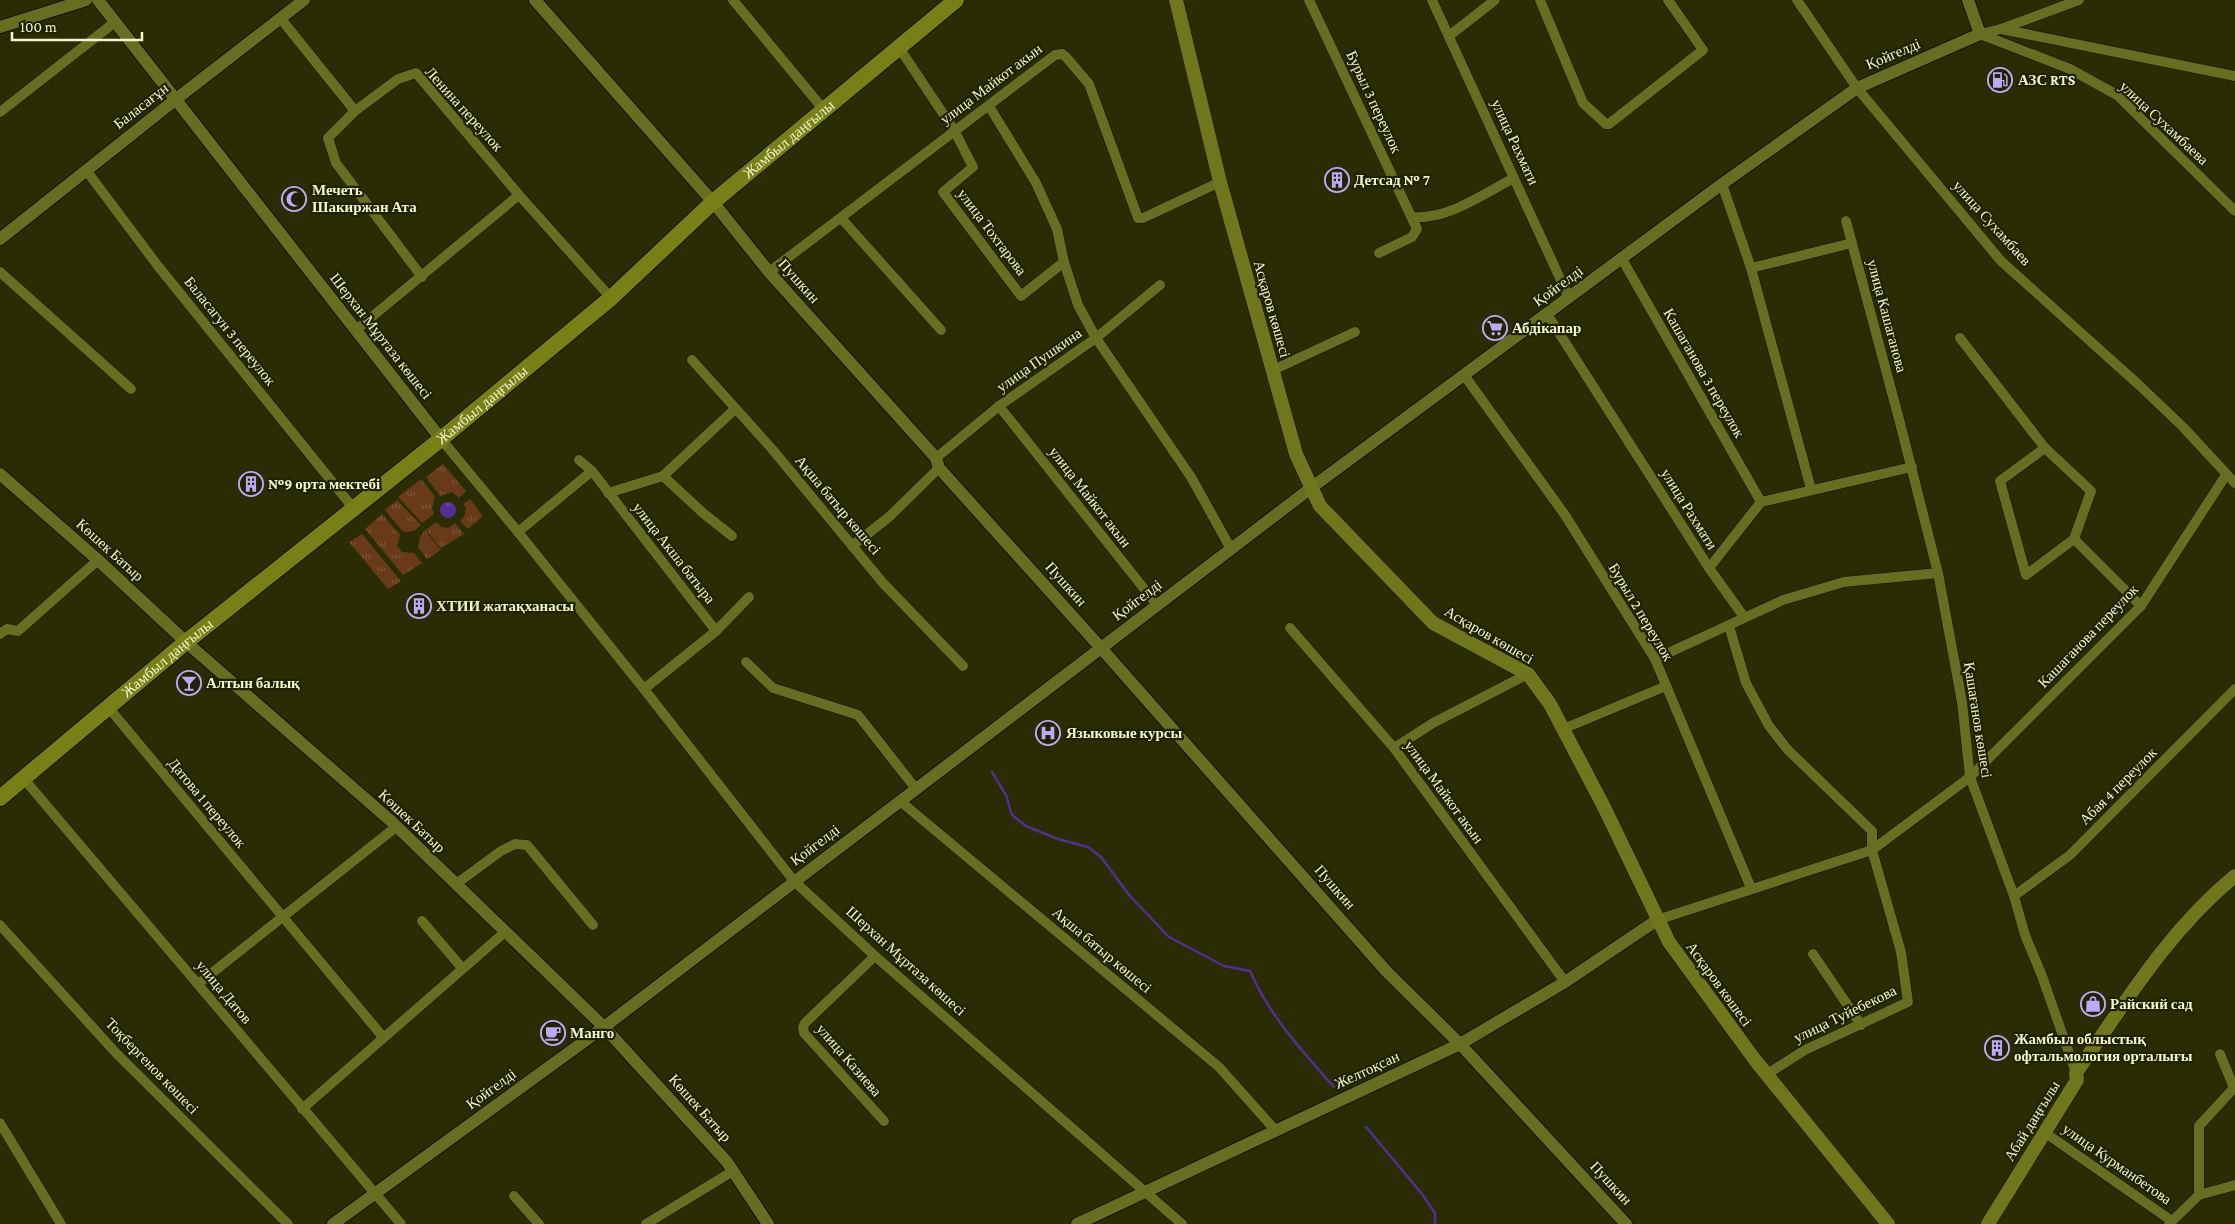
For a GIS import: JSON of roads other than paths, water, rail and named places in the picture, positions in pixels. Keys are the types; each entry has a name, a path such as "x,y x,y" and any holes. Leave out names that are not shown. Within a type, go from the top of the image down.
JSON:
{"main road":[{"name":"Жамбыл даңғылы","path":"0,798 186,642 441,439 611,298 713,202 898,46 956,0"},
{"name":"Асқаров көшесі","path":"1176,0 1220,182 1272,370 1296,454 1320,506 1433,623 1528,674 1550,704 1604,808 1669,942 1755,1060 1888,1224"},
{"name":"Абай даңғылы","path":"1988,1224 2077,1080 2076,1073 2163,947 2214,893 2235,876"}],"street":[{"path":"0,27 86,0"},
{"name":"Шерхан Мұртаза көшесі","path":"98,0 441,439 644,689 794,881 874,956 1182,1224"},
{"name":"Баласағұн","path":"0,239 304,0"},
{"name":"Пушкин","path":"535,0 713,202 769,272 1387,972 1460,1044 1626,1224"},
{"path":"733,0 824,110"},
{"name":"Бурыл 3 переулок","path":"1309,0 1412,217"},
{"name":"улица Рахмати","path":"1432,0 1569,298"},
{"path":"1450,36 1495,0"},
{"path":"1540,0 1582,103 1606,124 1609,124 1703,50 1668,0"},
{"name":"улица Сухамбаев","path":"1797,0 1857,88 2001,261 2139,385 2183,427 2226,476 2235,483"},
{"path":"1968,0 1980,34 2001,29 2078,0"},
{"path":"282,19 355,111"},
{"path":"0,112 115,22"},
{"path":"2001,29 2235,76"},
{"name":"Қойгелді","path":"333,1224 604,1027 1230,549 1722,184 1857,88 1980,34"},
{"name":"улица Сухамбаева","path":"1980,34 2070,69 2117,95 2235,211"},
{"name":"улица Тохтарова","path":"898,46 954,130 973,167 943,192 1021,296 1064,262"},
{"name":"улица Майкот акын","path":"769,272 1055,55 1062,54 1089,84 1138,218 1143,218 1220,182"},
{"name":"Ленина переулок","path":"422,277 336,163 328,138 355,111 398,79 416,73 519,195 611,298"},
{"path":"989,106 1036,183 1057,229 1064,262 1078,304 1096,338 1191,477 1230,549"},
{"name":"Баласагун 3 переулок","path":"86,170 158,266 354,509"},
{"path":"1380,253 1412,237 1416,233 1417,229 1412,217 1425,218 1453,209 1514,178"},
{"path":"1722,184 1751,268 1811,489"},
{"path":"356,330 519,195"},
{"path":"841,218 941,330"},
{"name":"улица Кашаганова","path":"1846,221 1900,419"},
{"path":"1751,268 1852,243"},
{"name":"Кашаганова 3 переулок","path":"1622,259 1761,502"},
{"path":"0,272 131,389"},
{"name":"улица Пушкина","path":"852,546 889,517 937,463 999,406 1096,338 1160,285"},
{"name":"улица Рахмати","path":"1548,314 1709,568"},
{"path":"1272,370 1355,332"},
{"path":"1960,338 2046,448 2091,491 2074,539 2026,576 2000,481 2046,448"},
{"name":"Ақша батыр көшесі","path":"692,360 772,450 883,583 964,666"},
{"name":"Бурыл 2 переулок","path":"1464,375 1565,516 1655,659 1751,888"},
{"name":"улица Майкот акын","path":"999,406 1157,606"},
{"name":"улица Акша батыра","path":"608,493 663,476 735,409"},
{"name":"Қашағанов көшесі","path":"1900,419 1938,573 1962,702 1970,777 2076,1073"},
{"name":"улица Акша батыра","path":"579,460 592,471 716,631"},
{"path":"1744,617 1709,568 1761,502 1912,467"},
{"path":"518,532 592,471"},
{"name":"Көшек Батыр","path":"0,474 98,560 186,642 396,827 604,1027 733,1171 768,1224"},
{"path":"663,476 703,513 732,536"},
{"name":"Кашаганова переулок","path":"1970,777 2141,606 2226,476"},
{"path":"2074,539 2141,606"},
{"path":"2,629 18,631 98,560"},
{"path":"1655,659 1783,600 1844,582 1938,573"},
{"path":"644,689 716,631 750,597"},
{"path":"1729,626 1746,683 1770,726 1788,750 1872,831 1872,850"},
{"name":"улица Майкот акын","path":"1290,628 1394,748 1565,982"},
{"path":"746,662 773,688 858,715 916,789"},
{"path":"1394,748 1433,723 1528,674"},
{"path":"1563,729 1666,686"},
{"name":"Абая 4 переулок","path":"2014,896 2070,855 2235,689"},
{"name":"Датова 1 переулок","path":"108,707 383,1037"},
{"path":"1657,920 1872,850 1970,777"},
{"name":"улица Датов","path":"24,779 401,1224"},
{"name":"Ақша батыр көшесі","path":"900,801 1219,1067 1276,1131"},
{"path":"198,984 396,827"},
{"path":"456,884 501,851 515,844 527,845 593,925"},
{"name":"улица Туйебекова","path":"1767,1074 1805,1050 1908,1002 1901,952 1872,850"},
{"name":"Желтоқсан","path":"1077,1224 1460,1044 1565,982 1657,920"},
{"path":"422,921 462,968"},
{"name":"Тоқбергенов көшесі","path":"0,925 115,1052 288,1224"},
{"path":"302,1109 505,932"},
{"path":"1813,954 1861,1024"},
{"name":"улица Казиева","path":"874,956 802,1028 804,1033 884,1122"},
{"path":"2199,1195 2199,1126 2234,1088 2220,1054"},
{"path":"0,1123 62,1224"},
{"name":"улица Курманбетова","path":"2044,1132 2171,1222 2199,1195 2235,1185"},
{"path":"646,1224 733,1171"},
{"path":"514,1196 539,1224"}],"water":[{"path":"445,502 451,502 456,507 454,516 445,518 440,513 440,507"}],"waterway":[{"path":"992,772 1006,795 1012,815 1026,826 1058,839 1088,847 1101,857 1129,895 1169,937 1224,966 1250,971 1276,1018 1334,1087"},
{"path":"1366,1127 1422,1194 1435,1213 1435,1224"}],"place":[{"name":"АЗС RTS","path":"2000,80"},
{"name":"Детсад № 7","path":"1337,180"},
{"name":"Мечеть Шакиржан Ата","path":"294,199"},
{"name":"Абдiкапар","path":"1495,328"},
{"name":"№9 орта мектебі","path":"251,484"},
{"name":"ХТИИ жатақханасы","path":"419,606"},
{"name":"Алтын балық","path":"189,683"},
{"name":"Языковые курсы","path":"1048,733"},
{"name":"Райский сад","path":"2093,1004"},
{"name":"Манго","path":"553,1033"},
{"name":"Жамбыл облыстық офтальмология орталығы","path":"1997,1048"}]}
